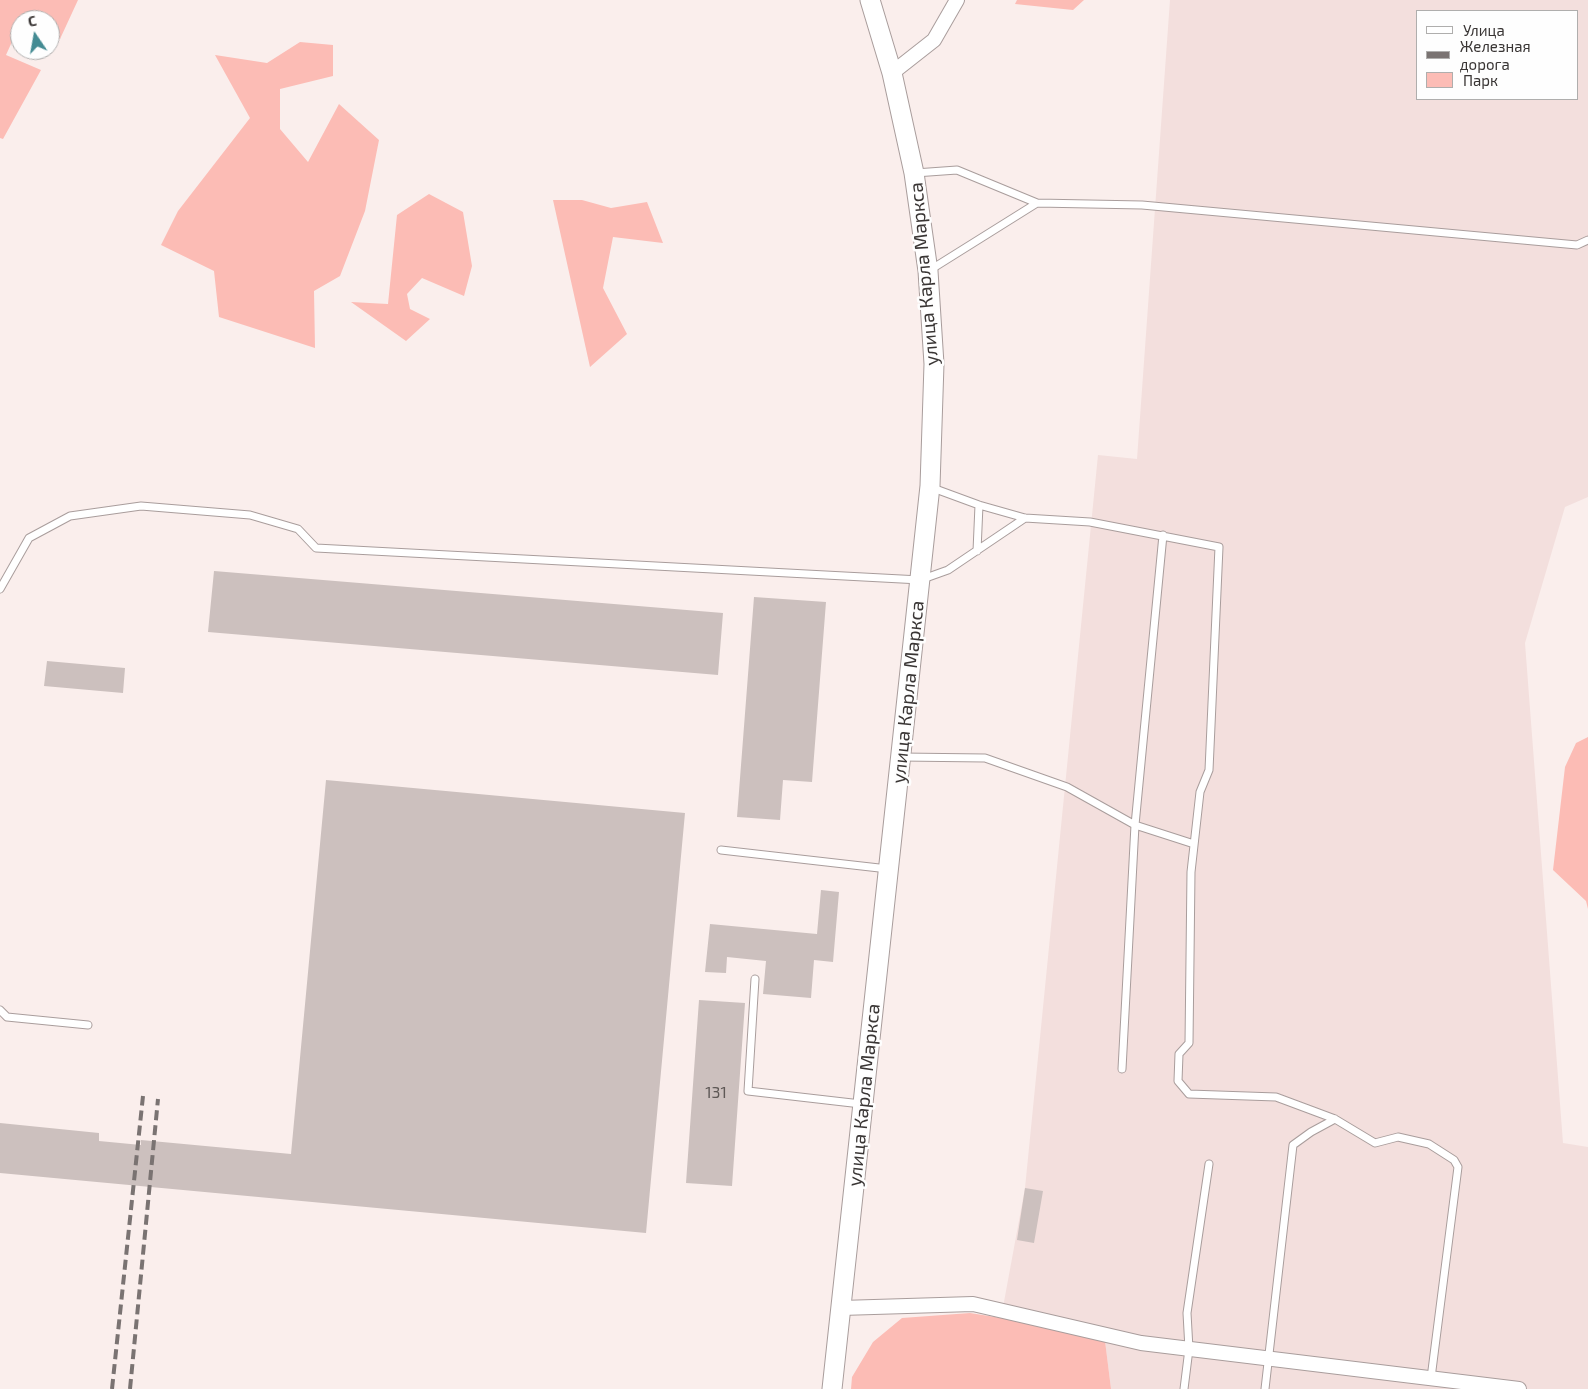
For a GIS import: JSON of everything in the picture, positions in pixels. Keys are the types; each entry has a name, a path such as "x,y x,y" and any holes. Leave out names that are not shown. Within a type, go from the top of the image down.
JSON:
{"main road":[{"name":"улица Карла Маркса","path":"832,1389 930,486 934,364 928,271 914,173 892,73 870,0"}],"street":[{"path":"892,73 934,40 957,0"},
{"path":"841,1308 973,1304 1141,1343 1520,1389"}],"lane":[{"path":"914,173 958,170 1037,202 1142,205 1577,246 1588,240"},
{"path":"928,271 1037,202"},
{"path":"930,486 1025,518 1090,522 1219,547 1209,770 1200,792 1192,872 1189,1043 1179,1054 1178,1081 1189,1094 1276,1097 1334,1119 1375,1143 1398,1138 1429,1144 1454,1160 1458,1167 1431,1378"},
{"path":"977,551 979,504"},
{"path":"0,589 29,538 70,516 141,506 250,515 298,529 316,548 920,580 948,570 1025,518"},
{"path":"1122,1069 1135,826 1163,535"},
{"path":"901,757 985,758 1067,787 1135,826 1194,844"},
{"path":"721,850 888,868"},
{"path":"755,978 748,1092 863,1104"},
{"path":"0,1010 7,1017 88,1025"},
{"path":"1265,1389 1293,1145 1310,1132 1334,1119"},
{"path":"1184,1389 1189,1349 1187,1313 1210,1164"}],"shaded area":[{"path":"1170,0 1588,0 1588,497 1565,507 1525,643 1563,1143 1588,1147 1588,1389 1111,1389 1105,1341 1001,1318 1025,1188 1098,455 1137,459"}],"green space":[{"path":"0,0 78,0 60,39 60,10 10,10 10,46 6,55 10,57 10,60 18,60 41,70 3,139 0,138"},
{"path":"1017,0 1084,0 1073,10 1015,4"},
{"path":"300,42 333,45 333,76 280,89 280,129 308,162 339,104 379,140 365,211 340,276 314,291 315,348 219,317 214,271 161,245 178,211 250,118 215,55 267,63"},
{"path":"429,194 463,212 472,266 464,296 422,278 407,294 410,309 430,319 406,341 351,302 388,304 397,215"},
{"path":"553,200 582,200 611,208 647,202 663,243 613,237 603,288 627,334 590,367"},
{"path":"1588,737 1588,909 1586,901 1553,870 1565,767 1576,743"},
{"path":"970,1313 1020,1321 1105,1341 1111,1389 851,1389 852,1377 873,1342 902,1318"}],"building":[{"path":"214,571 723,613 718,675 208,632"},
{"path":"754,597 826,602 812,782 783,780 780,820 737,817"},
{"path":"47,661 125,668 123,693 44,686"},
{"path":"326,780 685,813 646,1233 0,1173 0,1123 99,1133 99,1141 141,1145 141,1140 291,1154"},
{"path":"821,890 839,892 833,962 814,960 811,998 763,994 766,961 727,957 726,973 705,972 710,924 817,934"},
{"path":"699,1000 745,1003 732,1186 686,1183"},
{"path":"1025,1188 1043,1191 1034,1243 1017,1240"}],"railway":[{"path":"112,1389 143,1096"},
{"path":"130,1389 158,1099"}]}
